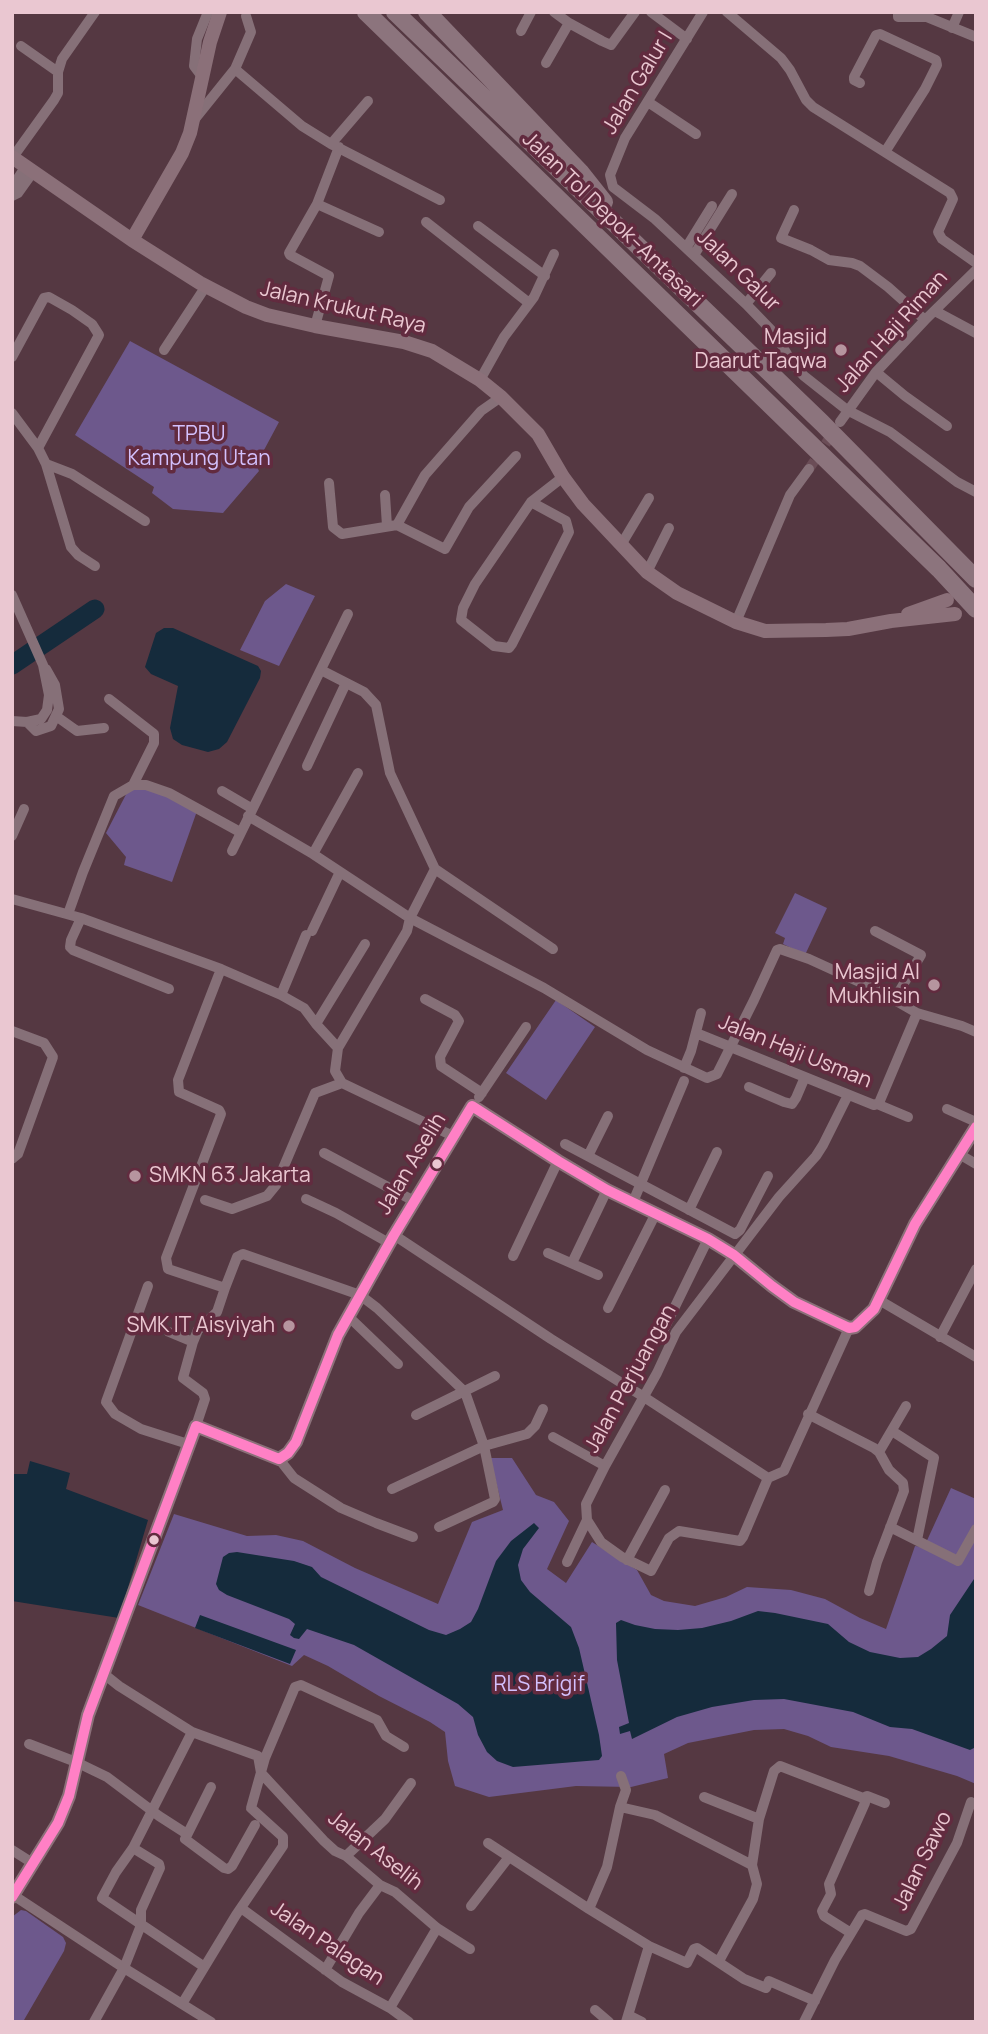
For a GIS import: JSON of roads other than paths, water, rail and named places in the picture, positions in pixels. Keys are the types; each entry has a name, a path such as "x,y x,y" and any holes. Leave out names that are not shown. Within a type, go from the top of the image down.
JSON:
{"highway":[{"name":"Jalan Tol Depok–Antasari","path":"366,12 911,541 976,609"},
{"name":"Jalan Tol Depok–Antasari","path":"395,12 822,423 976,579"},
{"path":"427,12 581,173 644,253"}],"street":[{"path":"12,157 58,93 58,72 62,59 94,12"},
{"path":"203,79 194,66 197,39 208,12"},
{"path":"132,240 182,153 194,121 210,43 220,12"},
{"path":"521,31 531,12"},
{"path":"554,12 569,23 611,44 635,12"},
{"path":"651,12 687,39"},
{"name":"Jalan Galur I","path":"610,175 625,138 703,12"},
{"path":"727,12 781,58 813,107 950,193 953,199 938,232 942,239 976,264"},
{"path":"898,12 898,17 926,17 976,37"},
{"path":"953,28 959,12"},
{"path":"194,121 235,69 251,32 246,16"},
{"path":"546,63 569,23"},
{"path":"860,83 854,80 854,77 876,35 880,34 936,60 937,65 925,89 886,152"},
{"path":"21,46 58,72"},
{"path":"235,69 302,126 440,200"},
{"path":"315,326 329,275 290,256 289,253 317,204 335,145 368,101"},
{"path":"648,102 696,134"},
{"name":"Jalan Krukut Raya","path":"12,157 132,240 206,286 257,311 315,326 414,345 432,351 480,380 538,434 583,504 647,572 677,593 736,622 765,631 826,630 955,614"},
{"path":"12,187 29,169"},
{"path":"12,196 18,193 29,169"},
{"name":"Jalan Galur","path":"610,175 613,187 655,219 746,303 775,334 793,364 804,376 847,410 890,432 957,482 976,492"},
{"path":"690,251 732,194"},
{"path":"317,204 379,232"},
{"path":"690,251 712,206"},
{"path":"794,211 781,238 829,260 860,266 925,320"},
{"path":"426,222 529,303"},
{"path":"478,226 545,276"},
{"path":"480,380 504,337 545,276 554,254"},
{"name":"Jalan Haji Riman","path":"840,422 876,372 976,270"},
{"path":"746,303 771,273"},
{"path":"164,350 206,286"},
{"path":"12,357 44,298 49,297 72,310 92,324 99,335 38,448"},
{"path":"935,311 976,333"},
{"path":"876,372 947,426"},
{"path":"392,526 425,475 481,411 501,397"},
{"path":"12,413 38,448 46,464 71,547 95,566"},
{"path":"329,483 333,527 342,534 392,526 445,549 469,507 516,456"},
{"path":"46,464 72,474 145,522"},
{"path":"736,622 790,495 809,469"},
{"path":"531,502 566,521 569,532 512,644 509,648 494,646 461,620 463,608 475,584 531,502 564,477"},
{"path":"385,495 392,526"},
{"path":"621,545 649,498"},
{"path":"647,572 669,528"},
{"path":"12,594 43,665 55,685 58,709 51,726 36,731 27,722"},
{"name":"Jalan Krukut Raya","path":"891,621 947,600"},
{"path":"232,851 348,614"},
{"path":"12,722 41,719 47,709 48,695 43,665"},
{"path":"321,670 364,692 376,705 390,773 435,869 553,949"},
{"path":"307,766 346,683"},
{"path":"109,699 154,734 154,743 133,785"},
{"path":"56,716 77,731 104,728"},
{"path":"313,854 358,773"},
{"path":"68,914 114,796 133,785 146,785 169,793 240,832"},
{"path":"222,791 249,812 410,918 544,988 647,1050 707,1078 717,1074 779,949 783,948 877,990 916,1013 976,1032"},
{"path":"12,836 24,809"},
{"path":"435,869 410,918 407,931 338,1048 335,1071 342,1083 453,1136"},
{"path":"281,995 340,872"},
{"path":"12,899 81,918 221,969 281,995 304,1008 338,1048"},
{"path":"81,918 70,947 169,989"},
{"path":"875,931 921,955 894,1000"},
{"path":"316,1024 365,944"},
{"path":"221,969 178,1080 179,1092 219,1110 221,1114 166,1258 167,1269 225,1288"},
{"path":"425,999 456,1015 458,1021 440,1057 441,1066 482,1093"},
{"path":"686,1069 701,1013"},
{"path":"878,1103 916,1013"},
{"path":"472,1106 526,1027"},
{"path":"12,1031 44,1043 53,1057 18,1154 12,1159"},
{"name":"Jalan Haji Usman","path":"696,1032 908,1117"},
{"path":"749,1087 792,1104 805,1077"},
{"path":"633,1202 684,1081"},
{"path":"205,1200 232,1209 267,1196 276,1185 315,1093 342,1083"},
{"name":"Jalan Perjuangan","path":"567,1562 587,1521 586,1504 682,1322 823,1145 848,1095"},
{"name":"Jalan Aselih","path":"279,1458 288,1453 296,1442 348,1316 391,1239 472,1106 607,1190 708,1239 734,1255 794,1301 849,1328"},
{"path":"587,1521 601,1542 627,1560 651,1571 668,1538 679,1531 740,1541 768,1478 784,1471 849,1328 855,1327 868,1316 879,1300 915,1224 976,1124 947,1109"},
{"path":"588,1156 608,1116"},
{"path":"565,1144 735,1234 740,1230 768,1177"},
{"path":"689,1210 717,1152"},
{"path":"324,1153 414,1201"},
{"path":"960,1154 976,1164"},
{"path":"513,1256 558,1161"},
{"path":"572,1263 607,1190"},
{"path":"306,1199 391,1239 768,1478"},
{"path":"608,1308 656,1213"},
{"path":"664,1329 708,1239"},
{"path":"548,1252 598,1275"},
{"path":"211,2022 13,1896 34,1864 69,1796 88,1715 205,1399 203,1393 183,1378 194,1342 198,1330 217,1312 237,1257 243,1254 360,1295 465,1392 484,1446 494,1501 439,1527"},
{"path":"940,1337 976,1269"},
{"path":"148,1286 106,1402 115,1414 141,1429 188,1444"},
{"path":"879,1300 976,1357"},
{"path":"348,1316 398,1364"},
{"path":"169,1332 194,1342"},
{"path":"415,1416 495,1376"},
{"path":"879,1452 906,1406"},
{"path":"392,1489 484,1446 527,1434 536,1426 543,1409"},
{"path":"808,1414 879,1452 889,1470 905,1488 869,1591"},
{"path":"196,1426 279,1458 294,1478 341,1507 376,1524 413,1537"},
{"path":"892,1431 934,1458 916,1540"},
{"path":"553,1437 605,1466"},
{"path":"627,1560 666,1490"},
{"path":"890,1527 957,1561 976,1529"},
{"name":"Jalan Aselih","path":"104,1674 192,1732 258,1756 261,1773 335,1852 346,1856 380,1885 395,1892 437,1928 470,1949"},
{"path":"241,1909 283,1846 283,1837 251,1808 261,1773 295,1687 301,1685 377,1720 386,1735 404,1747"},
{"path":"192,1732 133,1848 102,1897 200,1964"},
{"path":"29,1744 107,1777 224,1868 232,1866 255,1825"},
{"path":"719,1961 753,1899 757,1884 752,1865 759,1819 774,1771 780,1766 863,1798 867,1796 885,1803"},
{"path":"589,1909 607,1867 626,1790 621,1776"},
{"path":"346,1856 385,1819 411,1783"},
{"path":"186,1836 211,1787"},
{"path":"704,1797 759,1819"},
{"path":"804,2022 851,1933 824,1916 822,1911 831,1894 829,1884 865,1803 863,1798"},
{"name":"Jalan Sawo","path":"851,1933 865,1914 906,1931 911,1929 957,1843 971,1802"},
{"path":"620,1807 655,1815 752,1865"},
{"path":"488,1843 649,1946 685,1963 696,1948 744,1979 766,1988 769,1981 815,2001"},
{"path":"94,2022 124,1968 141,1926 141,1910 160,1868 159,1864 133,1848"},
{"path":"12,1850 34,1864"},
{"path":"471,1906 509,1857"},
{"path":"325,1970 359,1913 380,1885"},
{"name":"Jalan Palagan","path":"182,2004 241,1909 342,1982 390,2008 409,2022"},
{"path":"390,2008 437,1928"},
{"path":"642,2022 627,2018 649,1946"},
{"path":"595,2010 609,2022"}],"water":[{"path":"164,628 173,628 258,666 261,671 260,678 227,742 219,749 208,752 182,745 173,739 170,728 178,686 151,674 145,667 156,633"},
{"path":"30,1461 70,1473 66,1489 148,1520 119,1618 12,1601 12,1474 27,1474"},
{"path":"534,1523 539,1528 523,1549 518,1565 521,1580 530,1592 571,1627 579,1648 599,1735 602,1756 599,1760 513,1767 497,1761 487,1752 473,1717 458,1704 354,1645 307,1629 299,1639 294,1638 290,1635 295,1624 289,1619 227,1595 219,1590 216,1584 223,1557 229,1553 294,1561 312,1567 321,1577 429,1630 446,1635 471,1622 496,1561 511,1541"},
{"path":"976,1576 976,1747 970,1750 912,1729 890,1727 853,1712 784,1699 754,1700 712,1707 677,1717 632,1739 630,1731 620,1734 619,1727 629,1723 617,1660 616,1623 621,1620 655,1629 678,1630 702,1628 758,1611 775,1613 828,1624 849,1642 870,1652 900,1658 918,1657 947,1636 950,1615"},
{"path":"200,1615 296,1650 290,1664 195,1628"}],"waterway":[{"path":"12,665 95,609"}],"tunnel":[{"path":"809,469 834,431"}],"place":[{"name":"Masjid Daarut Taqwa","path":"841,350"},
{"name":"Masjid Al Mukhlisin","path":"934,985"},
{"name":"SMKN 63 Jakarta","path":"135,1176"},
{"name":"SMK IT Aisyiyah","path":"289,1326"}],"park label":[{"name":"TPBU Kampung Utan","path":"199,447"},
{"name":"RLS Brigif","path":"539,1685"}]}
